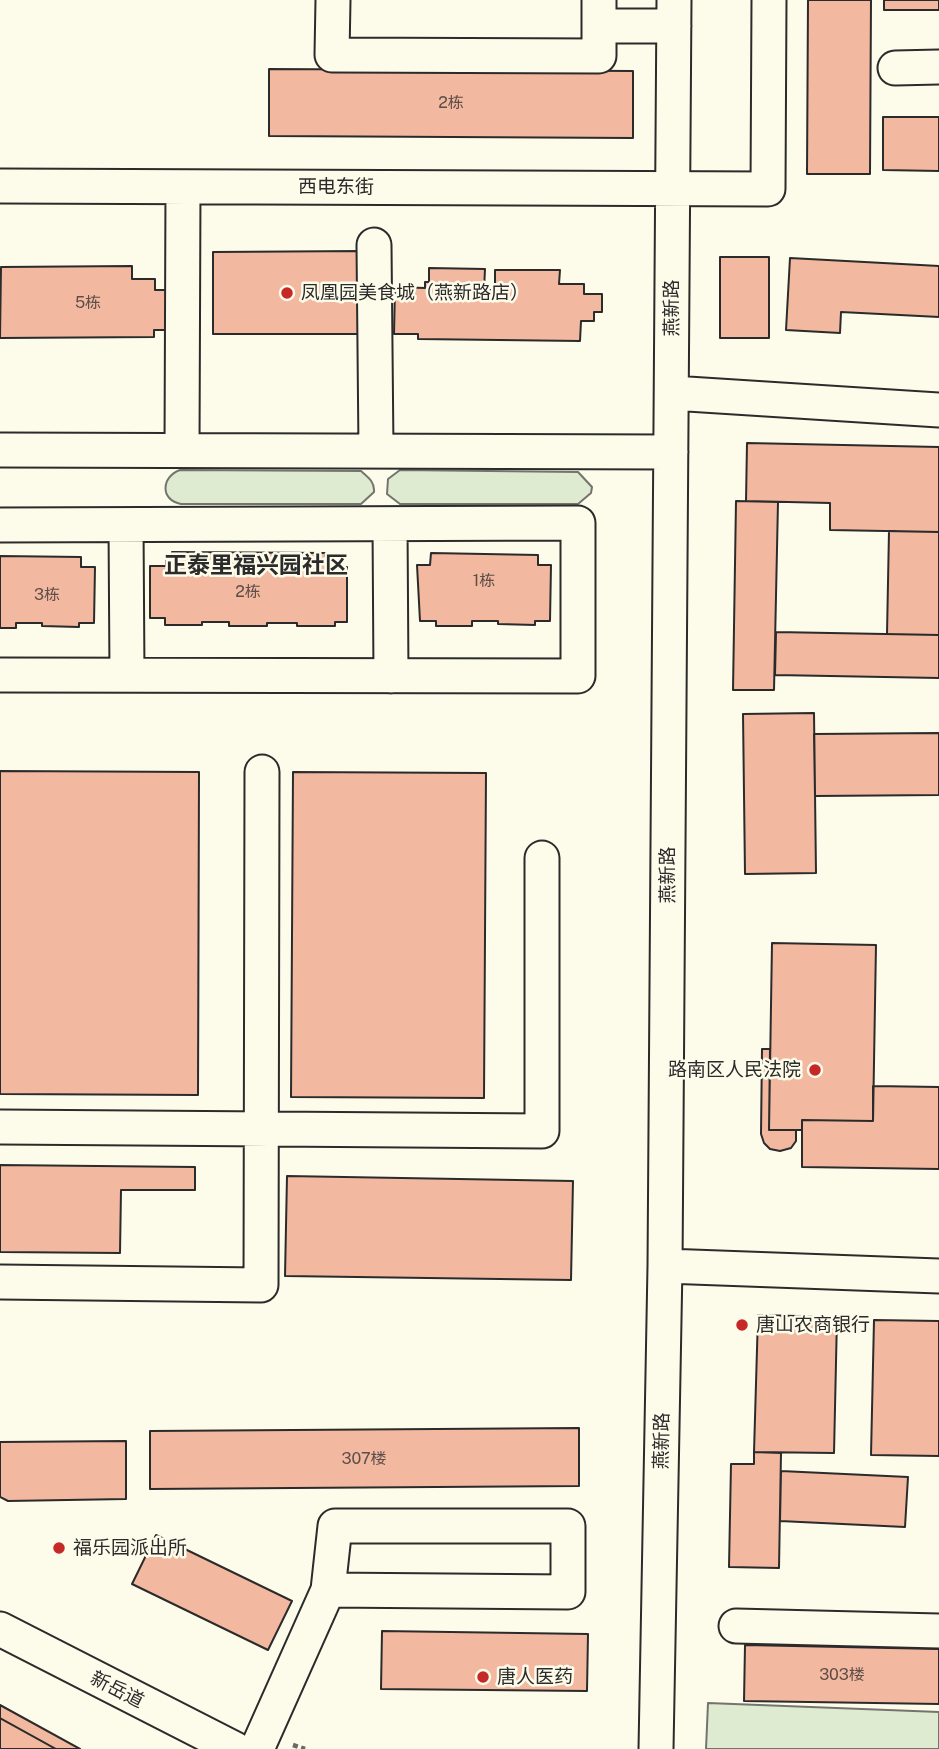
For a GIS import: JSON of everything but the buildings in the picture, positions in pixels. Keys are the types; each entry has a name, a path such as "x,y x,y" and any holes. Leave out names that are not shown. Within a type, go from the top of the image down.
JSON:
{"street":[{"path":"333,0 332,55 599,57 599,13 674,13"},
{"name":"西电东街","path":"0,186 768,189 769,0"},
{"name":"燕新路","path":"656,1749 665,1266 674,13"},
{"path":"895,68 939,68"},
{"path":"182,450 183,187"},
{"path":"374,245 376,450"},
{"path":"672,393 939,410"},
{"path":"0,450 671,452"},
{"path":"0,525 578,523 578,676 0,675"},
{"path":"390,524 391,676"},
{"path":"126,525 127,675"},
{"path":"0,1282 261,1285 262,772"},
{"path":"0,1126 542,1131 542,858"},
{"path":"665,1266 939,1276"},
{"path":"236,1748 328,1590 335,1526 568,1526 568,1592 328,1590"},
{"path":"736,1626 939,1631"},
{"name":"新岳道","path":"0,1629 236,1748"}],"green space":[{"path":"180,470 361,471 372,483 374,492 361,504 181,504 174,502 166,493 169,478"},
{"path":"400,470 578,472 592,487 591,493 578,504 400,504 387,494 388,479"},
{"path":"708,1703 939,1712 939,1749 706,1749"}],"place":[{"name":"凤凰园美食城（燕新路店）","path":"287,293"},
{"name":"路南区人民法院","path":"815,1070"},
{"name":"唐山农商银行","path":"742,1325"},
{"name":"福乐园派出所","path":"59,1548"},
{"name":"唐人医药","path":"483,1677"}],"district":[{"name":"正泰里福兴园社区","path":"256,566"}]}
